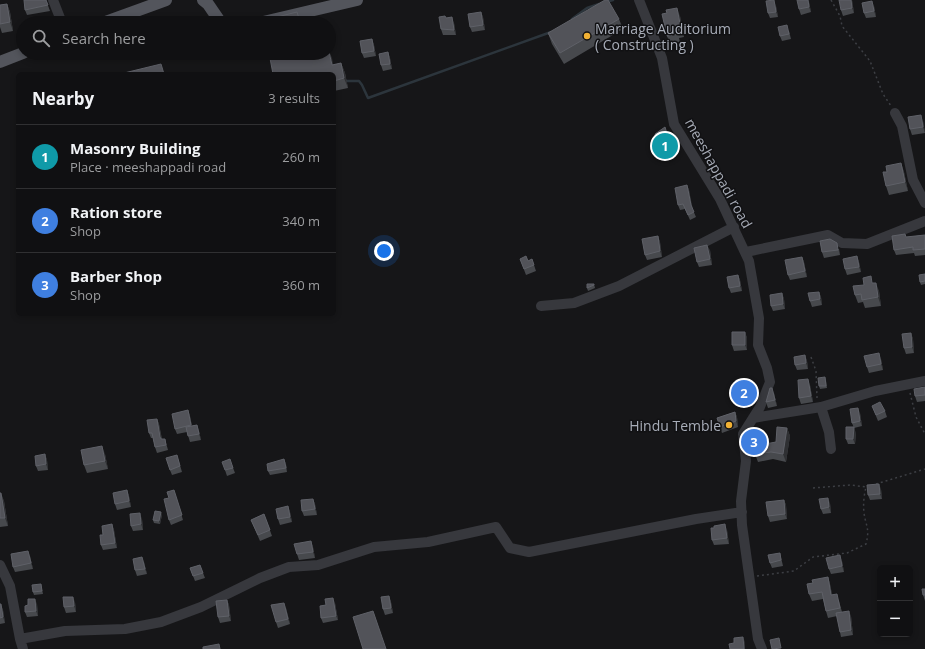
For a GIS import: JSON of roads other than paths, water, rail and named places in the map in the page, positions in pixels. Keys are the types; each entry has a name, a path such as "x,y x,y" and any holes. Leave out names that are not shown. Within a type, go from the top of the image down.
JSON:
{"main road":[{"path":"122,16 166,0"},
{"path":"203,0 208,4 216,16"},
{"path":"289,16 357,0"},
{"path":"0,62 16,56"}],"street":[{"path":"53,0 59,16"},
{"name":"meeshappadi road","path":"639,0 662,58 674,124 720,199 746,252 754,291 759,318 758,346 770,382 760,407 743,434 746,461 741,501 748,576 758,639 762,649"},
{"path":"895,113 902,126 913,180 925,203"},
{"path":"746,252 828,235 842,243 867,244 925,220"},
{"path":"541,306 574,303 619,286 734,227"},
{"path":"753,418 821,407 875,391 925,381"},
{"path":"821,407 829,432 831,449"},
{"path":"20,639 65,631 125,629 161,622 201,607 260,578 289,567 318,565 374,547 428,542 496,527 510,548 529,552 696,519 742,512"},
{"path":"0,565 10,586 23,649"}],"waterway":[{"path":"606,2 613,0"},
{"path":"572,19 587,8 599,4"},
{"path":"344,81 359,81 368,98 551,32"}],"place":[{"name":"Marriage Auditorium ( Constructing )","path":"587,36"},
{"name":"Masonry Building","path":"665,146"},
{"name":"Ration store","path":"744,393"},
{"name":"Hindu Temble","path":"729,425"},
{"name":"Barber Shop","path":"754,442"}]}
